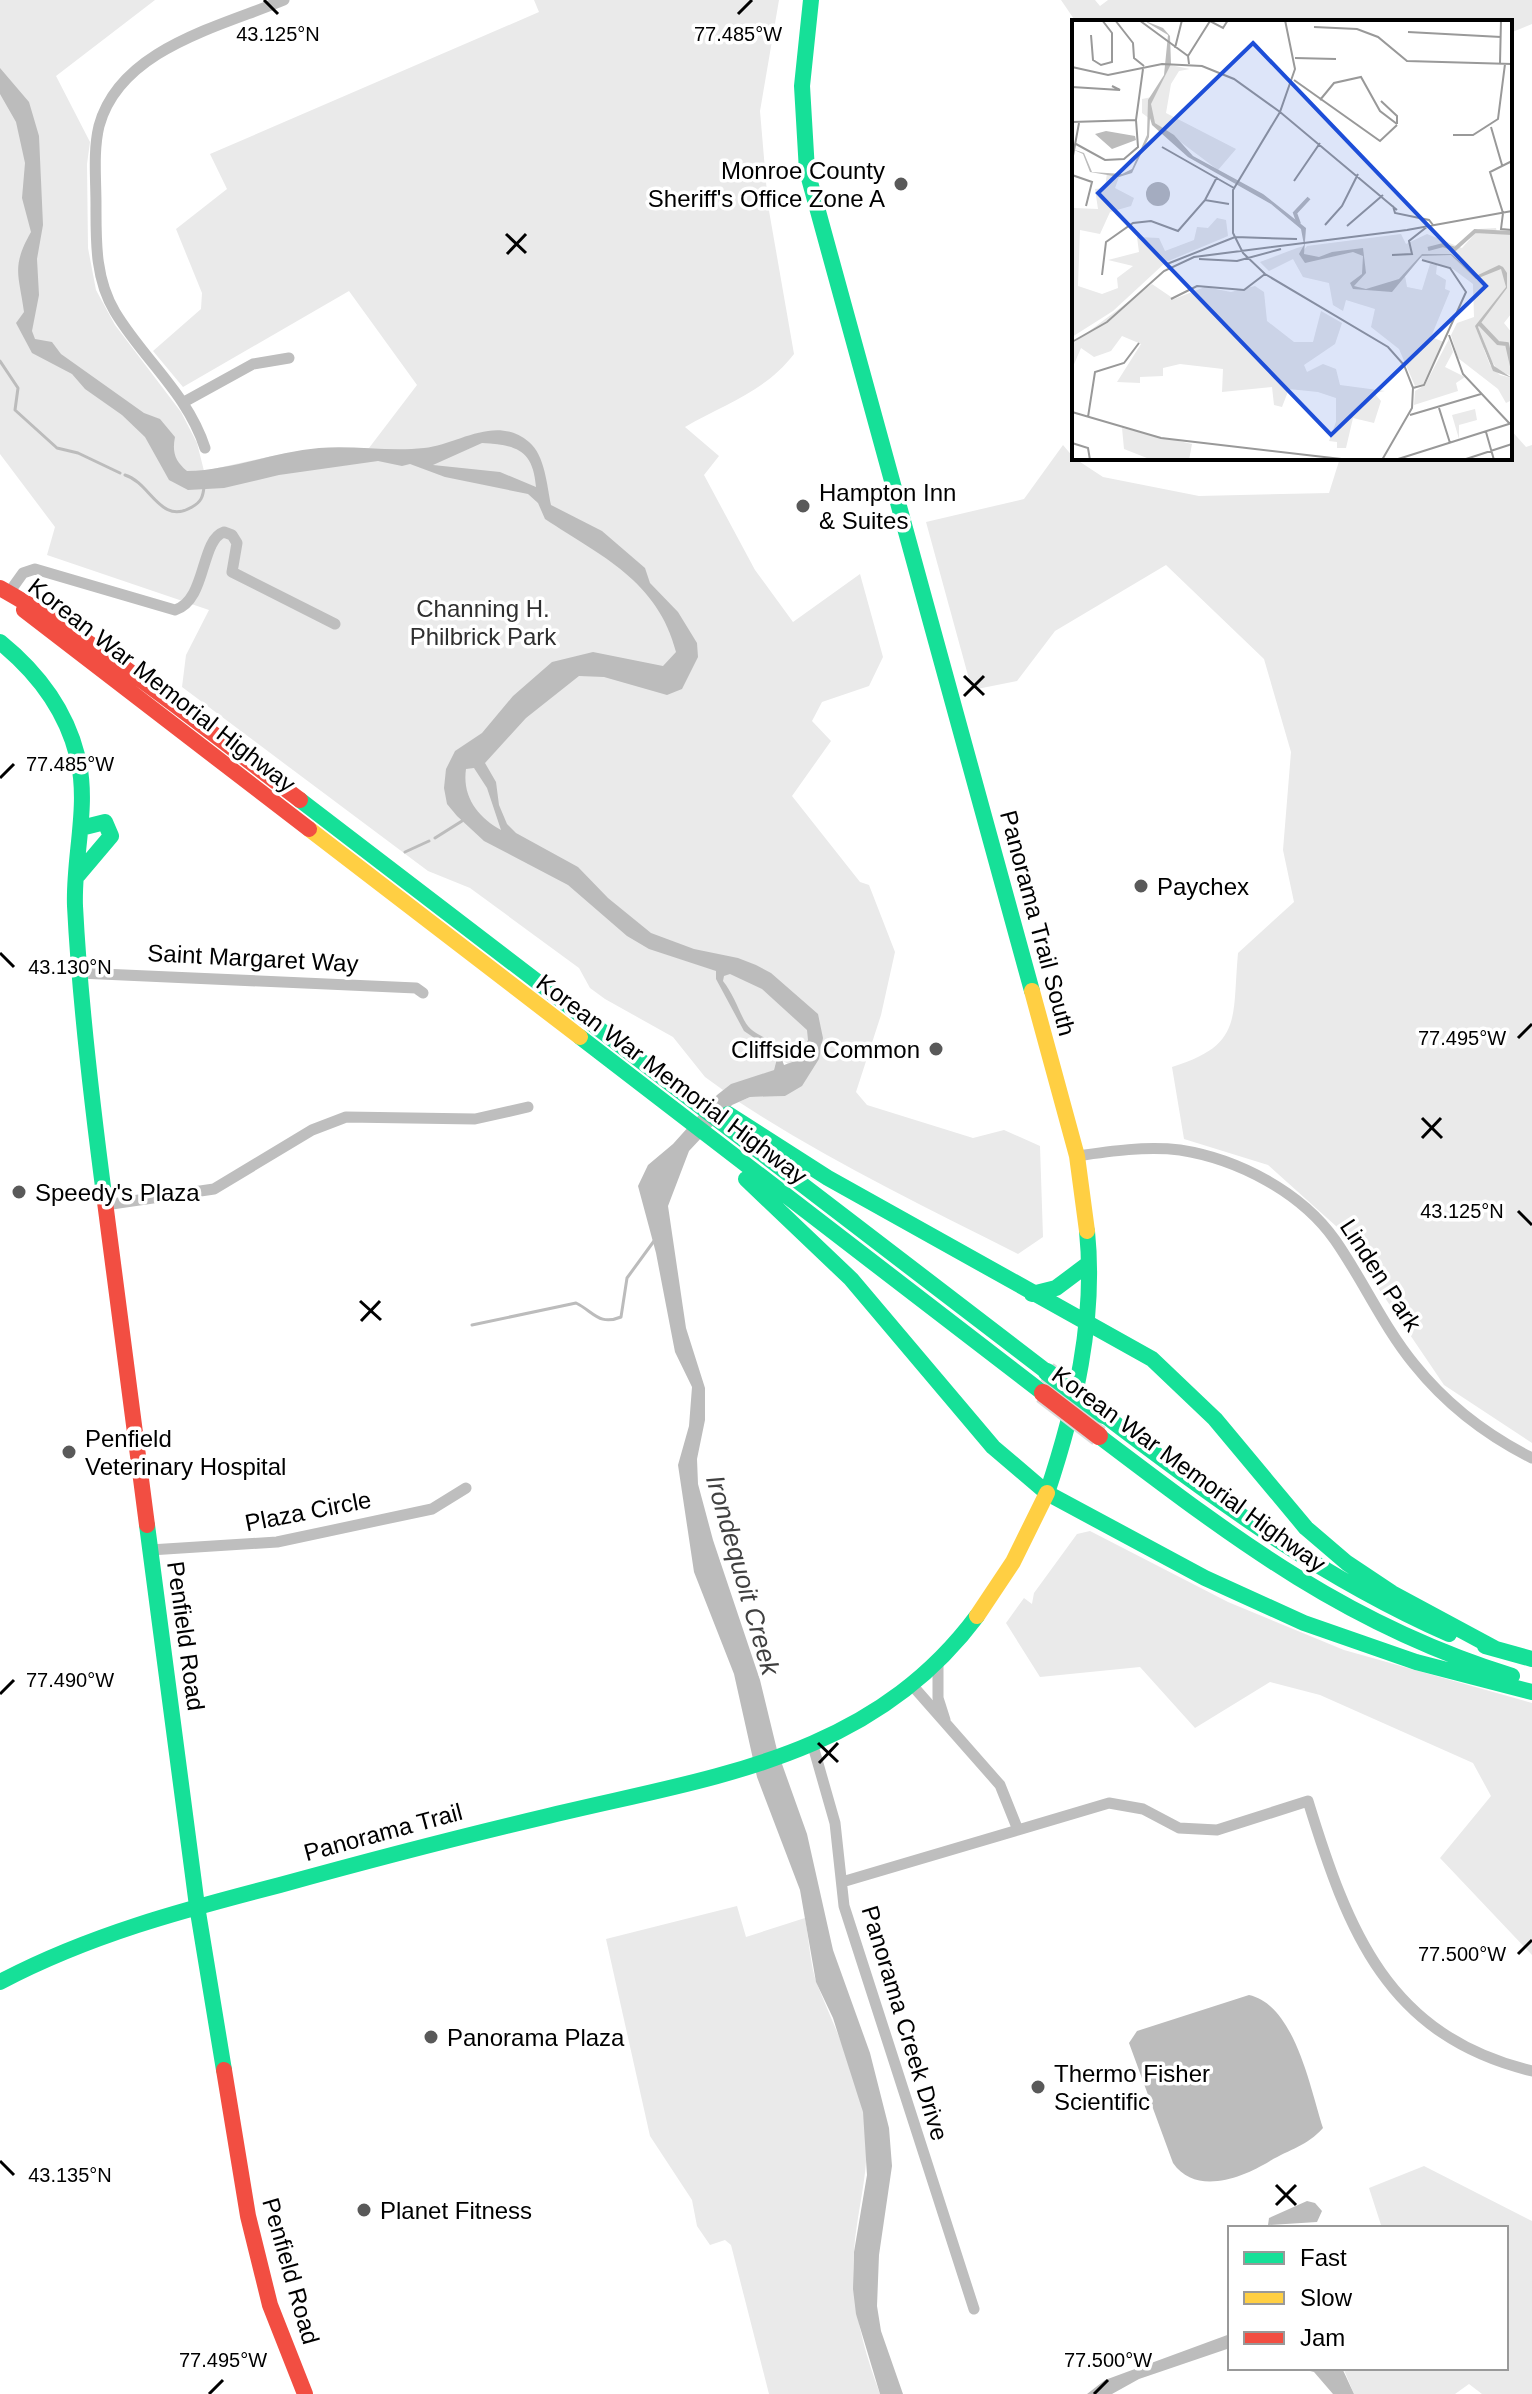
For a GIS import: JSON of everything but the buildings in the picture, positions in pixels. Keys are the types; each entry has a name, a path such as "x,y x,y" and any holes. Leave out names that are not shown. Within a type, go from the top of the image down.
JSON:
{"main road":[{"name":"Panorama Trail South","path":"788,1755 861,1722 912,1685 938,1661 989,1601 1022,1546 1047,1493 1075,1399 1086,1322 1088,1264 1077,1156 810,183 800,109 804,36 811,0"},
{"name":"Korean War Memorial Highway","path":"4,591 59,621 133,673 608,1035 682,1098 690,1123 735,1144 1306,1564 1396,1613 1532,1659"},
{"name":"Korean War Memorial Highway","path":"4,591 84,659 682,1098"},
{"name":"Penfield Road","path":"0,642 29,667 50,693 70,728 82,778 75,903 79,973 105,1205 197,1906 248,2216 270,2305 305,2394"},
{"path":"78,875 111,836 110,825 105,822 81,828"},
{"path":"682,1098 735,1144 865,1294 964,1422 991,1449 1047,1493 1218,1585 1303,1622 1455,1674 1532,1692"},
{"name":"Korean War Memorial Highway","path":"735,1144 1043,1393 1261,1557 1353,1614 1448,1656 1532,1681"},
{"path":"735,1144 828,1178 1152,1359 1176,1379 1306,1528 1347,1563 1392,1593 1496,1649"},
{"path":"1032,1294 1047,1294 1060,1288 1088,1264"},
{"name":"Panorama Trail","path":"0,1982 87,1940 197,1906 788,1755"}],"street":[{"path":"205,448 184,402 121,321 102,282 96,240 96,142 100,125 123,82 146,62 284,0"},
{"path":"184,402 253,364 289,358"},
{"path":"4,591 23,573 35,569 175,610 192,596 214,540 224,532 232,535 237,543 232,572 335,624"},
{"name":"Saint Margaret Way","path":"79,973 416,988 423,993"},
{"path":"105,1205 214,1189 312,1130 346,1117 475,1119 528,1107"},
{"name":"Linden Park","path":"1077,1156 1128,1149 1180,1150 1224,1162 1258,1176 1295,1199 1334,1238 1396,1340 1429,1381 1482,1429 1532,1458"},
{"name":"Plaza Circle","path":"150,1550 277,1542 432,1509 466,1488"},
{"path":"938,1661 938,1698 946,1724"},
{"path":"912,1685 1000,1785 1018,1830"},
{"name":"Panorama Creek Drive","path":"813,1746 832,1807 844,1906 974,2309"},
{"path":"842,1882 1109,1803 1128,1805 1179,1828 1199,1831 1217,1830 1308,1801 1341,1902 1409,2007 1442,2036 1472,2053 1532,2071"}],"green space":[{"name":"Channing H. Philbrick Park","path":"0,0 155,0 56,76 90,142 87,164 88,248 96,290 115,325 181,412 197,443 204,471 286,453 369,448 417,385 349,291 183,387 153,351 201,309 202,293 176,229 227,189 210,154 539,12 534,0 779,0 760,111 768,205 794,354 757,388 685,427 719,456 704,475 755,570 793,622 860,574 883,657 869,686 822,702 812,721 831,741 792,796 860,882 869,885 895,952 881,1015 856,1092 867,1105 973,1138 1004,1130 1040,1146 1043,1237 1018,1254 841,1163 739,1102 750,1097 785,1096 807,1076 777,1057 774,1070 723,1090 705,1077 673,1037 605,999 590,988 579,968 470,888 428,871 182,687 186,655 209,610 47,555 55,527 0,454"},
{"path":"1061,0 1095,0 1100,6 1108,0 1532,0 1532,24 1512,32 1512,20 1075,20"},
{"path":"1512,431 1526,447 1532,445 1532,1443 1444,1385 1337,1227 1268,1165 1184,1139 1172,1067 1195,1058 1223,1039 1233,1012 1238,953 1294,902 1283,850 1291,752 1264,659 1166,565 1055,631 1017,681 972,690 926,522 1024,499 1063,445 1072,460 1077,460 1103,477 1199,496 1329,493 1339,460 1512,460"},
{"path":"1090,1531 1228,1602 1344,1650 1532,1703 1532,1955 1440,1858 1491,1796 1473,1763 1320,1695 1270,1682 1195,1728 1140,1667 1040,1677 1006,1623 1024,1598 1032,1604 1034,1593 1077,1534"},
{"path":"737,1906 746,1937 805,1918 815,1977 858,2092 867,2145 854,2251 854,2288 863,2342 880,2394 769,2394 731,2245 725,2240 710,2245 697,2226 692,2200 650,2136 606,1939"},
{"path":"1424,2166 1532,2221 1532,2394 1482,2394 1469,2384 1455,2394 1354,2394 1344,2370 1508,2370 1508,2226 1381,2226 1369,2188"}],"shaded area":[{"path":"0,68 29,102 39,136 43,225 37,259 39,295 32,331 35,339 52,342 61,354 144,413 160,419 175,437 175,456 187,471 220,468 319,448 411,449 491,431 516,434 529,442 539,455 551,505 602,531 645,568 650,583 678,612 697,643 698,657 682,689 667,695 604,677 579,676 526,718 485,763 496,782 499,805 507,824 516,833 578,867 608,898 651,933 694,949 756,965 771,973 818,1014 823,1038 819,1059 802,1086 785,1096 750,1097 732,1105 689,1151 668,1206 686,1328 705,1388 705,1420 697,1459 698,1484 713,1540 760,1680 777,1750 807,1834 833,1950 870,2053 889,2128 892,2166 879,2255 877,2306 881,2331 903,2394 880,2394 856,2314 854,2252 867,2175 863,2112 833,2018 816,1982 800,1890 757,1777 734,1674 694,1572 678,1465 689,1426 692,1387 675,1352 656,1253 638,1186 648,1165 673,1144 717,1095 731,1084 774,1070 777,1058 772,1050 744,1031 716,979 716,971 649,949 627,936 568,885 484,841 447,804 444,788 446,769 455,751 482,733 513,696 552,662 593,652 663,666 676,652 668,627 641,588 606,559 545,519 538,503 528,494 445,477 410,464 402,466 378,461 279,475 224,488 188,490 169,480 145,437 122,415 85,389 72,374 32,353 16,323 24,312 19,263 31,232 22,198 25,163 16,122 0,94","holes":["482,443 504,445 521,452 531,464 536,487 500,472 433,465","474,768 487,788 501,830 485,819 473,805 465,779 466,769","730,974 762,989 807,1030 808,1040 798,1060 784,1065 775,1047 749,1027 723,981 724,976"]},
{"path":"1249,1995 1265,2002 1289,2031 1306,2071 1323,2128 1304,2143 1246,2173 1220,2181 1194,2179 1173,2163 1129,2043 1137,2031"},
{"path":"1307,2201 1315,2203 1322,2211 1317,2222 1268,2225 1269,2218"},
{"path":"1228,2335 1228,2349 1139,2379 1112,2394 1087,2394 1105,2380"},
{"path":"1306,2370 1343,2370 1354,2394 1333,2394 1314,2372"}],"waterway":[{"path":"0,361 18,388 15,410 57,448 78,453 120,473"},
{"path":"125,475 172,511 195,505 201,499 204,487"},
{"path":"435,838 462,821"},
{"path":"405,852 429,841"},
{"path":"472,1325 576,1303 602,1319 621,1317 627,1278 654,1241"}],"traffic: fast":[{"path":"811,0 802,86 807,171 1032,991"},
{"path":"0,642 48,692 72,738 81,774 82,811 75,906 87,1054 105,1202"},
{"path":"300,800 1047,1372"},
{"path":"78,875 111,836 105,822 81,828"},
{"path":"580,1037 1043,1393"},
{"path":"728,1114 828,1178 1152,1359 1215,1419 1306,1528 1347,1563 1392,1593 1496,1649"},
{"path":"746,1179 851,1279 993,1447 1047,1493 1205,1578 1304,1623 1416,1662 1532,1692"},
{"path":"1047,1493 1081,1364 1088,1298 1087,1231"},
{"path":"1032,1294 1056,1288 1088,1264"},
{"path":"1047,1372 1104,1415"},
{"path":"1104,1415 1270,1535 1357,1588 1449,1634"},
{"path":"1099,1436 1198,1510 1295,1576 1397,1631 1512,1676"},
{"path":"147,1525 197,1906 224,2070"},
{"path":"0,1982 102,1937 172,1914 444,1841 724,1774 781,1756 836,1733 887,1703 934,1665 977,1616"},
{"path":"1485,1646 1532,1659"}],"traffic: slow":[{"path":"309,829 580,1037"},
{"path":"1032,991 1077,1156 1087,1231"},
{"path":"977,1616 1013,1562 1047,1493"}],"traffic: jam":[{"path":"0,588 116,662 300,800"},
{"path":"24,610 309,829"},
{"path":"105,1202 147,1525"},
{"path":"1043,1393 1099,1436"},
{"path":"224,2070 248,2216 270,2305 305,2394"}],"place":[{"name":"Monroe County Sheriff's Office Zone A","path":"901,184"},
{"name":"Hampton Inn & Suites","path":"803,506"},
{"name":"Paychex","path":"1141,886"},
{"name":"Cliffside Common","path":"936,1049"},
{"name":"Speedy's Plaza","path":"19,1192"},
{"name":"Penfield Veterinary Hospital","path":"69,1452"},
{"name":"Panorama Plaza","path":"431,2037"},
{"name":"Thermo Fisher Scientific","path":"1038,2087"},
{"name":"Planet Fitness","path":"364,2210"}],"water label":[{"name":"Irondequoit Creek","path":"743,1575"}]}
